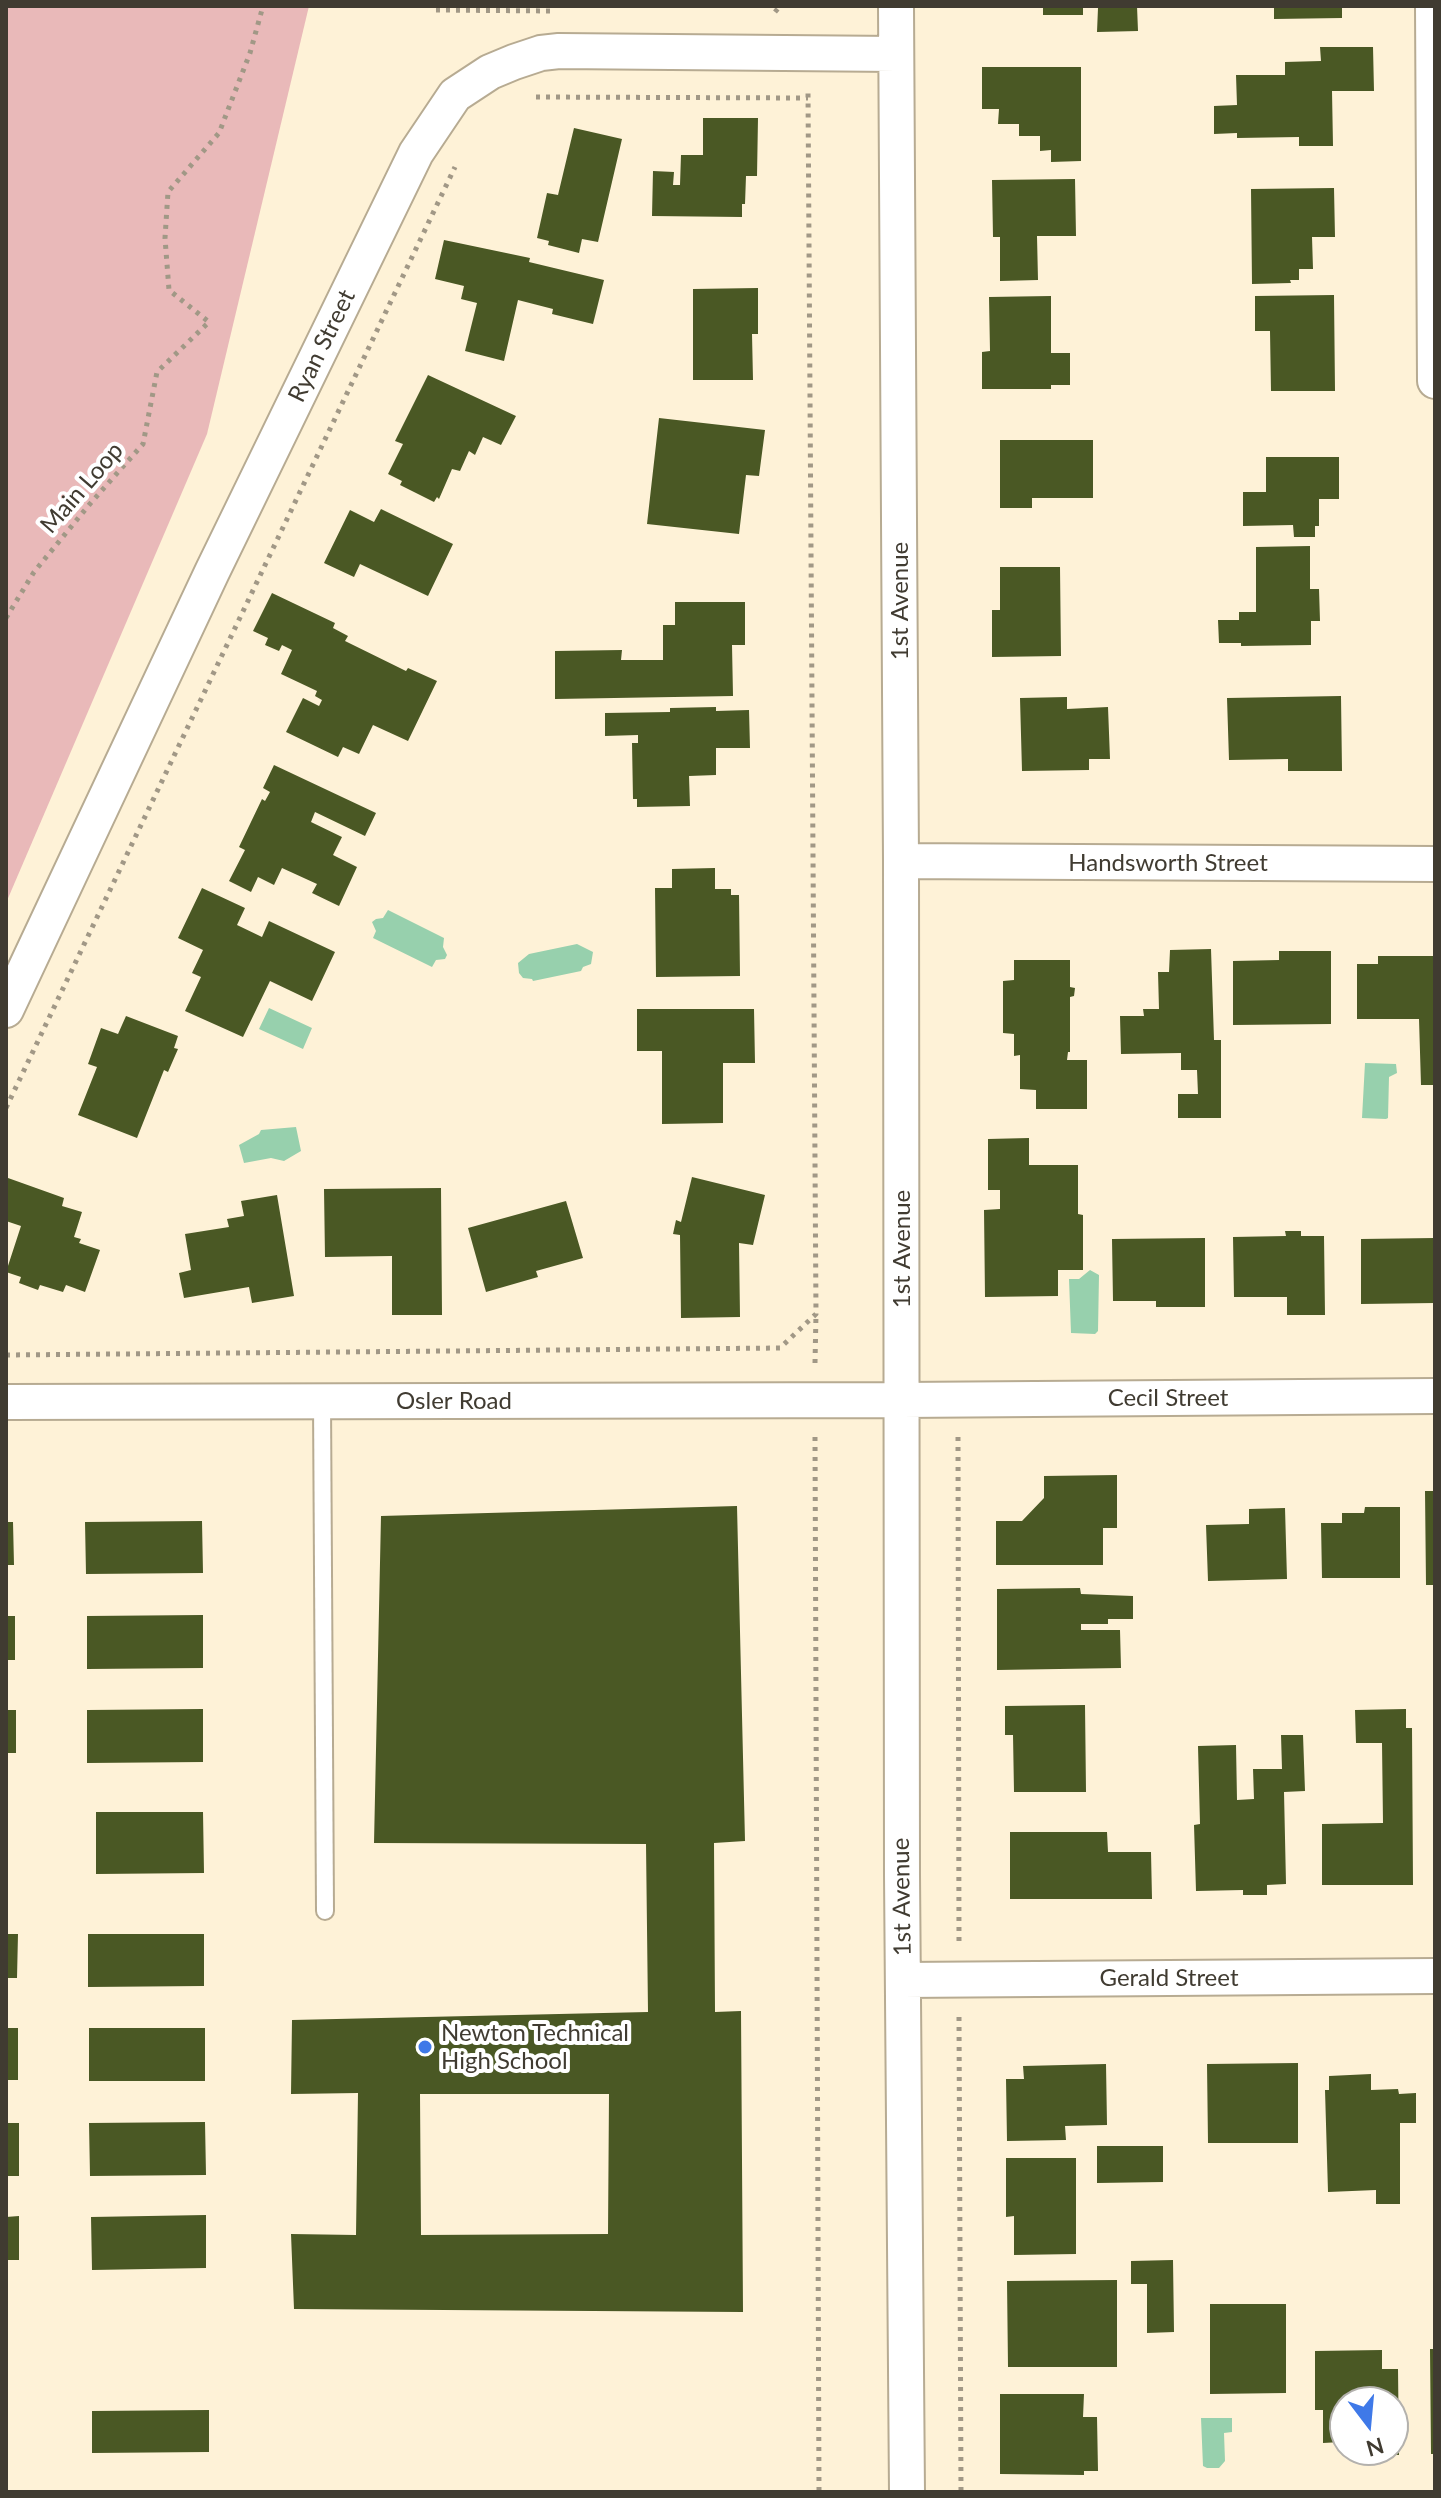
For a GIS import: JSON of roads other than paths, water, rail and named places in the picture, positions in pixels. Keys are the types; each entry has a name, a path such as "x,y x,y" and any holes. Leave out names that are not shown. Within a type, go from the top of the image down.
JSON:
{"street":[{"name":"1st Avenue","path":"896,6 907,2492"},
{"path":"1433,6 1435,381"},
{"name":"Ryan Street","path":"6,1010 212,572 416,153 455,95 490,72 541,53 559,51 896,54"},
{"name":"Handsworth Street","path":"901,861 1435,864"},
{"name":"Cecil Street","path":"902,1400 1435,1396"},
{"name":"Osler Road","path":"6,1402 902,1400"},
{"name":"Gerald Street","path":"903,1980 1435,1976"}],"lane":[{"path":"322,1401 325,1911"}],"place":[{"name":"Newton Technical High School","path":"425,2047"}]}
